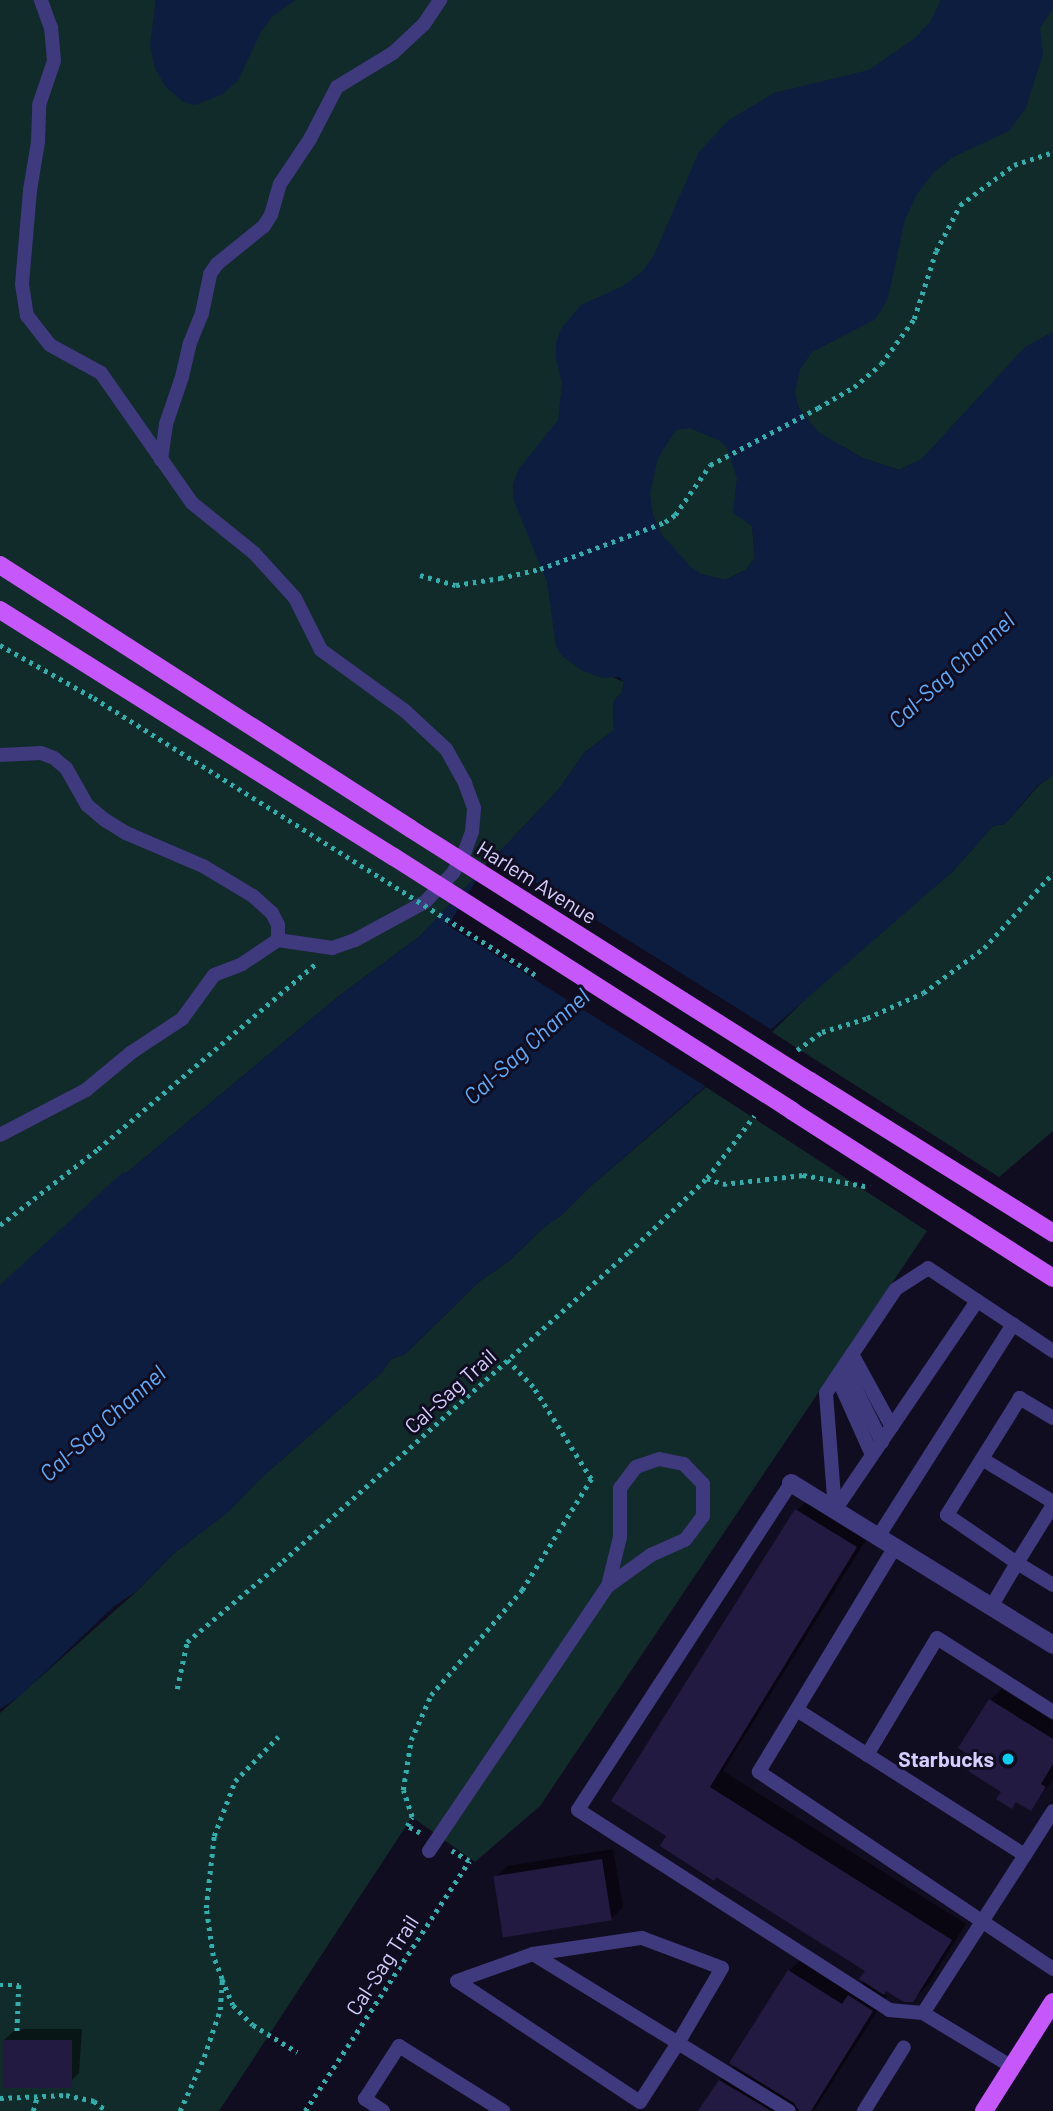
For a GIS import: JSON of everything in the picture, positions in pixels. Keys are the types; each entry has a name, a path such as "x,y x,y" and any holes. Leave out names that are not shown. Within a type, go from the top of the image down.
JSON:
{"main road":[{"name":"Harlem Avenue","path":"0,565 411,829 1053,1233"},
{"path":"0,610 394,857 1053,1278"},
{"path":"984,2111 1053,2002"}],"street":[{"path":"791,1483 1053,1645"}],"lane":[{"path":"0,1135 86,1090 132,1052 182,1020 204,984 214,975 242,964 278,940 332,948 382,928 425,902 453,873 472,832 474,808 465,783 446,749 428,730 321,650 295,598 254,553 192,503 101,373 50,345 27,316 22,301 30,190 38,142 39,105 54,61 51,29 41,0"},
{"path":"161,460 166,424 190,343 202,313 210,274 217,264 264,226 271,215 280,184 310,139 337,87 393,53 424,24 440,0"},
{"path":"0,755 41,753 54,758 66,768 88,804 105,820 126,833 203,866 253,896 272,913 278,925 278,940"},
{"path":"835,1510 826,1393 896,1289 928,1268 1053,1351"},
{"path":"835,1510 977,1301"},
{"path":"878,1537 1013,1324"},
{"path":"844,1365 892,1427"},
{"path":"844,1365 882,1441"},
{"path":"844,1365 872,1455"},
{"path":"1053,1418 1020,1398 947,1515 1053,1585"},
{"path":"432,1847 608,1586 651,1555 685,1540 703,1516 703,1484 684,1464 659,1459 636,1467 620,1488 620,1537 608,1586"},
{"path":"982,1459 1053,1503 991,1607"},
{"path":"791,1483 578,1810 889,2010 923,2013 1012,2067"},
{"path":"895,1547 759,1772 1053,1969"},
{"path":"867,1755 937,1638 1053,1712"},
{"path":"797,1710 1024,1855"},
{"path":"923,2013 1053,1811"},
{"path":"642,1938 722,1968 640,2102 457,1981 533,1954 642,1938"},
{"path":"533,1954 789,2111"},
{"path":"383,2111 365,2099 399,2046 503,2111"},
{"path":"864,2111 904,2047"}],"path":[{"path":"420,575 456,585 474,584 540,569 665,522 675,515 710,465 854,387 881,364 915,319 936,251 960,205 1014,165 1053,152"},
{"path":"0,645 94,698 381,878"},
{"path":"797,1050 822,1032 867,1018 923,993 984,948 1053,873"},
{"path":"0,1225 98,1149 332,948"},
{"name":"Cal-Sag Trail","path":"177,1689 187,1642 313,1535 629,1252 707,1178 754,1116"},
{"path":"707,1178 723,1184 803,1175 870,1187"},
{"name":"Cal-Sag Trail","path":"305,2111 469,1861 432,1847 407,1826 412,1817 402,1790 411,1740 431,1695 522,1590 591,1479 533,1387 507,1360"},
{"path":"278,1737 234,1782 214,1836 206,1908 213,1956 233,2005 253,2025 296,2052"},
{"path":"180,2111 204,2057 220,2010 222,1979"},
{"path":"0,1985 19,1985 17,2034"},
{"path":"0,2098 66,2095 94,2101 107,2111"},
{"path":"33,2111 37,2097"}],"green space":[{"path":"0,0 1053,0 1053,332 1025,348 922,459 899,470 862,458 842,446 752,526 755,558 746,570 725,580 701,574 610,676 624,682 622,692 613,702 614,730 585,752 559,789 420,936 339,996 124,1175 0,1289"},
{"path":"1053,775 1053,1131 999,1177 772,1032 827,978 952,872 993,826 1005,824 1039,785"},
{"path":"706,1087 927,1231 540,1806 475,1862 412,1817 219,2111 0,2111 0,1713 137,1591 173,1554 228,1512 261,1478 382,1372 391,1359 405,1354 480,1281 509,1261 544,1227 563,1214 591,1186"}],"water":[{"path":"156,0 295,0 272,17 261,32 238,80 223,94 195,105 182,101 165,86 155,68 150,45"},
{"name":"Cal-Sag Channel","path":"941,0 1053,0 1053,9 1040,28 1043,54 1026,108 1009,131 953,157 934,172 917,194 905,219 888,298 880,312 874,320 812,352 800,369 795,393 799,408 818,432 862,458 899,470 922,459 1025,347 1053,332 1053,775 1038,785 1005,824 993,826 952,872 591,1186 563,1214 544,1227 509,1261 480,1281 405,1354 391,1359 382,1372 261,1478 228,1512 173,1554 137,1591 114,1606 20,1696 0,1709 0,1289 124,1175 339,996 420,936 559,789 585,752 614,730 613,702 622,692 624,682 619,677 603,678 583,671 562,656 556,646 547,582 514,501 513,484 519,469 558,420 562,384 556,358 556,343 561,329 581,305 623,286 642,272 654,255 699,152 729,120 774,93 869,70 915,38 930,22","holes":["689,428 719,440 727,448 737,478 733,513 752,526 755,558 746,570 725,580 701,574 691,567 662,535 653,515 650,494 658,458 676,430"]}],"pier":[{"path":"492,855 773,1030 729,1101 448,925"}],"building":[{"path":"795,1509 857,1547 710,1787 952,1940 913,2002 904,2002 886,1991 884,1995 859,1979 865,1971 716,1877 714,1881 660,1846 666,1836 611,1801"},
{"name":"Starbucks","path":"989,1699 1053,1739 1053,1764 1041,1784 1046,1787 1031,1811 1016,1802 1012,1809 996,1799 1001,1792 959,1765 966,1753 958,1748"},
{"path":"602,1859 612,1920 503,1937 493,1876"},
{"path":"788,1970 842,2004 848,1995 873,2011 811,2111 799,2111 794,2103 729,2063"},
{"path":"3,2040 72,2040 72,2088 3,2088"},
{"path":"719,2080 771,2111 698,2111"}],"waterway":[{"path":"0,1289 124,1175"}],"place":[{"name":"Starbucks","path":"1008,1759"}]}
